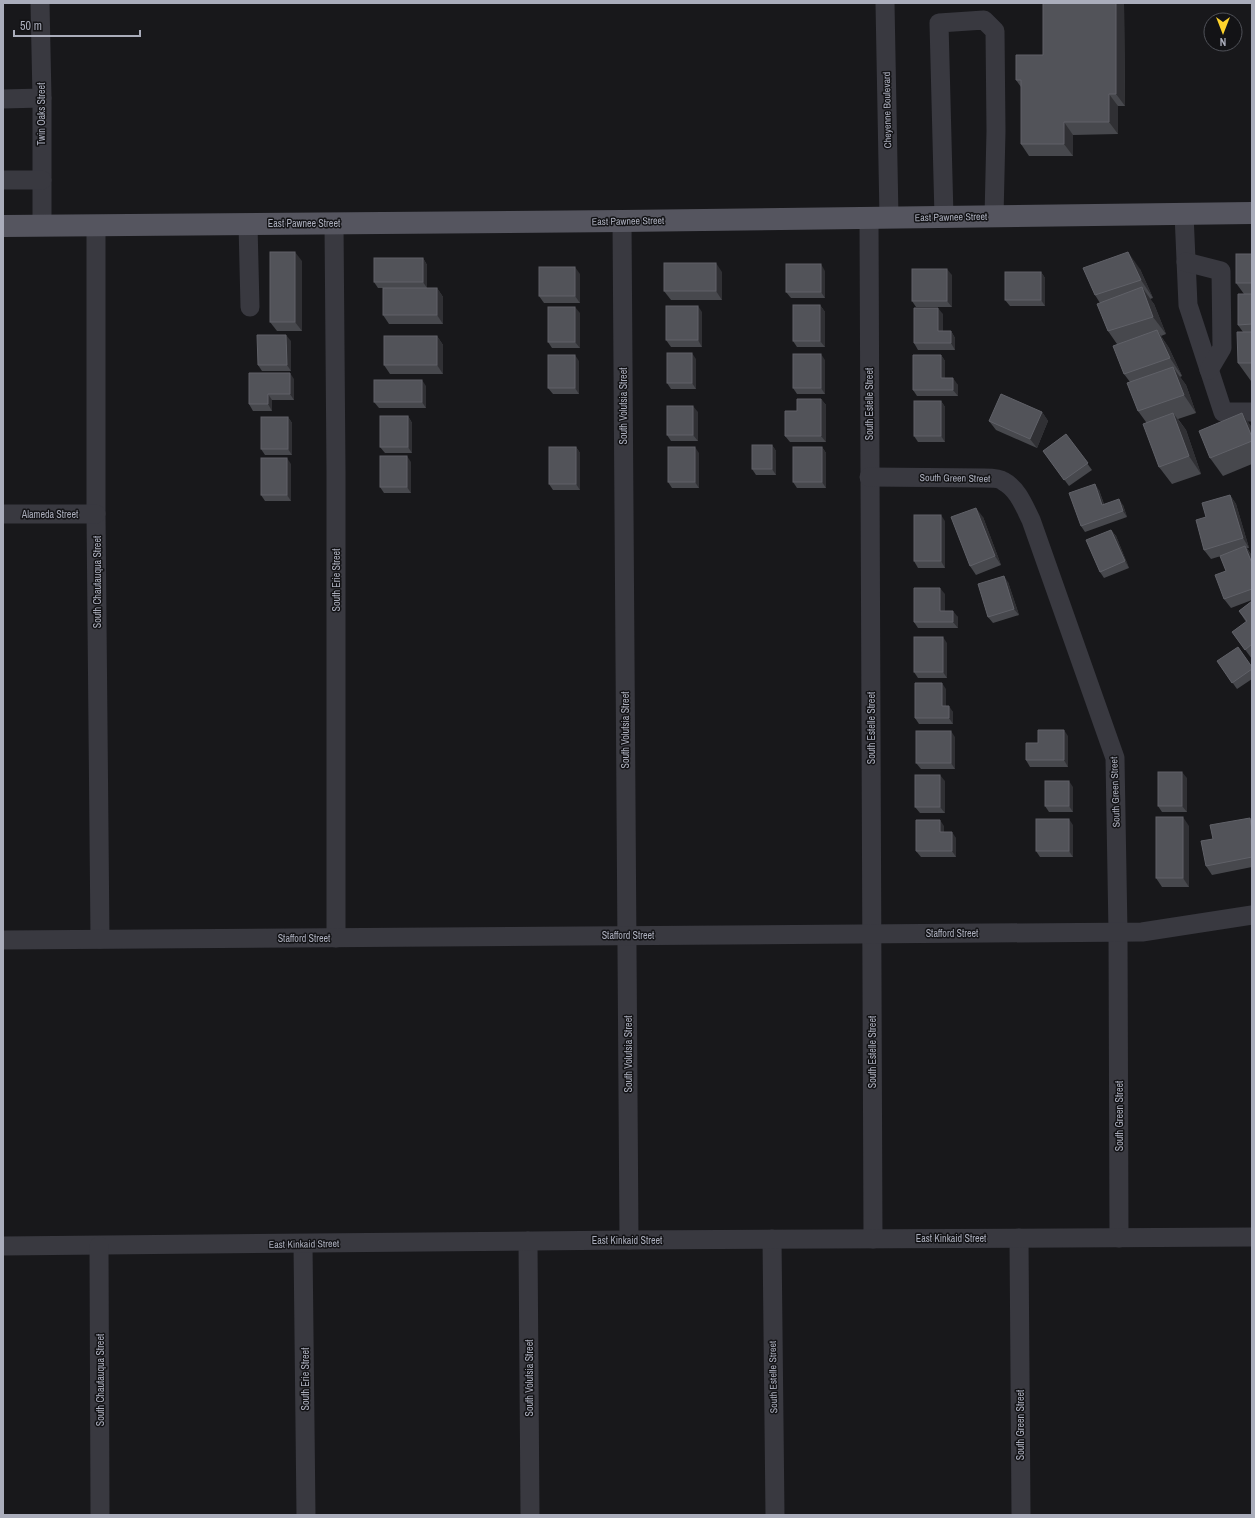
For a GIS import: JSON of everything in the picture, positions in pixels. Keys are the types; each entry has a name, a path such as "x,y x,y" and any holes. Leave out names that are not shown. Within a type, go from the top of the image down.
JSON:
{"main road":[{"name":"East Pawnee Street","path":"3,226 1252,214"}],"street":[{"name":"Twin Oaks Street","path":"40,3 42,226"},
{"name":"Cheyenne Boulevard","path":"879,218 885,3"},
{"path":"944,217 939,23 984,20 995,31 996,131 994,216"},
{"path":"3,99 42,98"},
{"path":"3,180 42,180"},
{"path":"1184,214 1188,305 1223,412 1252,412"},
{"name":"South Estelle Street","path":"873,1239 869,478 879,218"},
{"name":"South Volutsia Street","path":"622,221 628,1240"},
{"name":"South Erie Street","path":"334,223 336,472 336,938"},
{"path":"248,224 250,307"},
{"name":"South Chautauqua Street","path":"96,225 96,514 100,939"},
{"path":"1186,262 1221,271 1222,348 1209,370"},
{"name":"South Green Street","path":"869,478 968,477 1002,480 1014,490 1031,520 1115,758 1118,932 1119,1238"},
{"name":"Alameda Street","path":"3,514 96,514"},
{"name":"Stafford Street","path":"3,940 1142,932 1252,915"},
{"name":"East Kinkaid Street","path":"3,1246 628,1240 1252,1237"},
{"name":"South Green Street","path":"1019,1238 1020,1515"},
{"name":"South Estelle Street","path":"772,1239 775,1515"},
{"name":"South Volutsia Street","path":"528,1241 530,1515"},
{"name":"South Erie Street","path":"303,1244 306,1515"},
{"name":"South Chautauqua Street","path":"99,1246 100,1515"}],"building":[{"path":"1043,3 1116,3 1116,94 1109,94 1109,122 1064,122 1064,144 1021,144 1021,80 1016,80 1016,55 1043,55"},
{"path":"270,252 295,252 295,322 270,322"},
{"path":"1128,252 1141,280 1095,295 1083,268"},
{"path":"1236,254 1252,254 1252,283 1236,283"},
{"path":"374,258 423,258 423,282 374,282"},
{"path":"664,263 716,263 716,291 664,291"},
{"path":"786,264 821,264 821,292 786,292"},
{"path":"539,267 575,267 575,296 539,296"},
{"path":"912,269 947,269 947,301 912,301"},
{"path":"1005,272 1041,272 1041,300 1005,300"},
{"path":"1142,287 1153,317 1108,331 1097,304"},
{"path":"383,288 437,288 437,315 383,315"},
{"path":"1238,294 1252,294 1252,324 1238,325"},
{"path":"793,305 820,305 820,341 793,341"},
{"path":"666,306 698,306 698,340 666,340"},
{"path":"548,307 575,307 575,342 548,342"},
{"path":"914,308 938,308 938,331 951,331 951,343 914,343"},
{"path":"1157,330 1170,358 1124,374 1113,346"},
{"path":"1237,332 1252,332 1252,363 1238,363"},
{"path":"257,335 286,335 287,365 258,365"},
{"path":"384,336 437,336 437,365 384,365"},
{"path":"667,353 692,353 692,383 667,383"},
{"path":"793,354 821,354 821,388 793,388"},
{"path":"548,355 575,355 575,388 548,388"},
{"path":"913,355 941,355 941,378 953,378 953,390 913,390"},
{"path":"1173,367 1184,395 1138,411 1127,383"},
{"path":"249,373 290,373 290,394 268,394 268,404 249,404"},
{"path":"374,380 422,380 422,402 374,402"},
{"path":"1001,394 1042,412 1030,439 989,421"},
{"path":"797,399 821,399 821,436 785,436 785,411 797,411"},
{"path":"914,401 941,401 941,436 914,436"},
{"path":"667,406 693,406 693,435 667,435"},
{"path":"1173,413 1189,456 1159,467 1143,424"},
{"path":"1242,413 1252,437 1252,441 1210,458 1199,431"},
{"path":"380,416 408,416 408,447 380,447"},
{"path":"261,417 288,417 288,449 261,449"},
{"path":"1066,434 1088,463 1064,480 1043,451"},
{"path":"752,445 772,445 772,469 752,469"},
{"path":"549,447 576,447 576,484 549,484"},
{"path":"668,447 695,447 695,482 668,482"},
{"path":"793,447 822,447 822,482 793,482"},
{"path":"380,456 407,456 407,487 380,487"},
{"path":"261,458 287,458 287,495 261,495"},
{"path":"1095,484 1102,505 1119,499 1123,511 1081,526 1069,493"},
{"path":"1230,495 1243,538 1204,550 1196,520 1206,517 1202,503"},
{"path":"976,508 995,556 970,566 951,517"},
{"path":"914,515 941,515 941,561 914,561"},
{"path":"1111,530 1125,561 1100,572 1086,540"},
{"path":"1245,546 1252,563 1252,589 1224,599 1215,575 1226,571 1220,556"},
{"path":"1004,576 1014,609 988,617 978,584"},
{"path":"914,588 940,588 940,611 953,611 953,622 914,622"},
{"path":"1252,601 1252,644 1245,650 1232,632 1247,621 1239,611"},
{"path":"914,637 943,637 943,672 914,672"},
{"path":"1238,647 1252,669 1232,683 1217,661"},
{"path":"915,683 942,683 942,706 949,706 949,718 915,718"},
{"path":"1038,730 1064,730 1064,760 1026,760 1026,743 1038,743"},
{"path":"916,731 951,731 951,763 916,763"},
{"path":"1158,772 1182,772 1182,806 1158,806"},
{"path":"915,775 940,775 940,807 915,807"},
{"path":"1045,781 1069,781 1069,806 1045,806"},
{"path":"1156,817 1183,817 1183,878 1156,878"},
{"path":"1250,818 1252,830 1252,857 1206,866 1201,841 1213,839 1210,825"},
{"path":"1036,819 1069,819 1069,851 1036,851"},
{"path":"916,820 940,820 940,832 952,832 952,851 916,851"}]}
